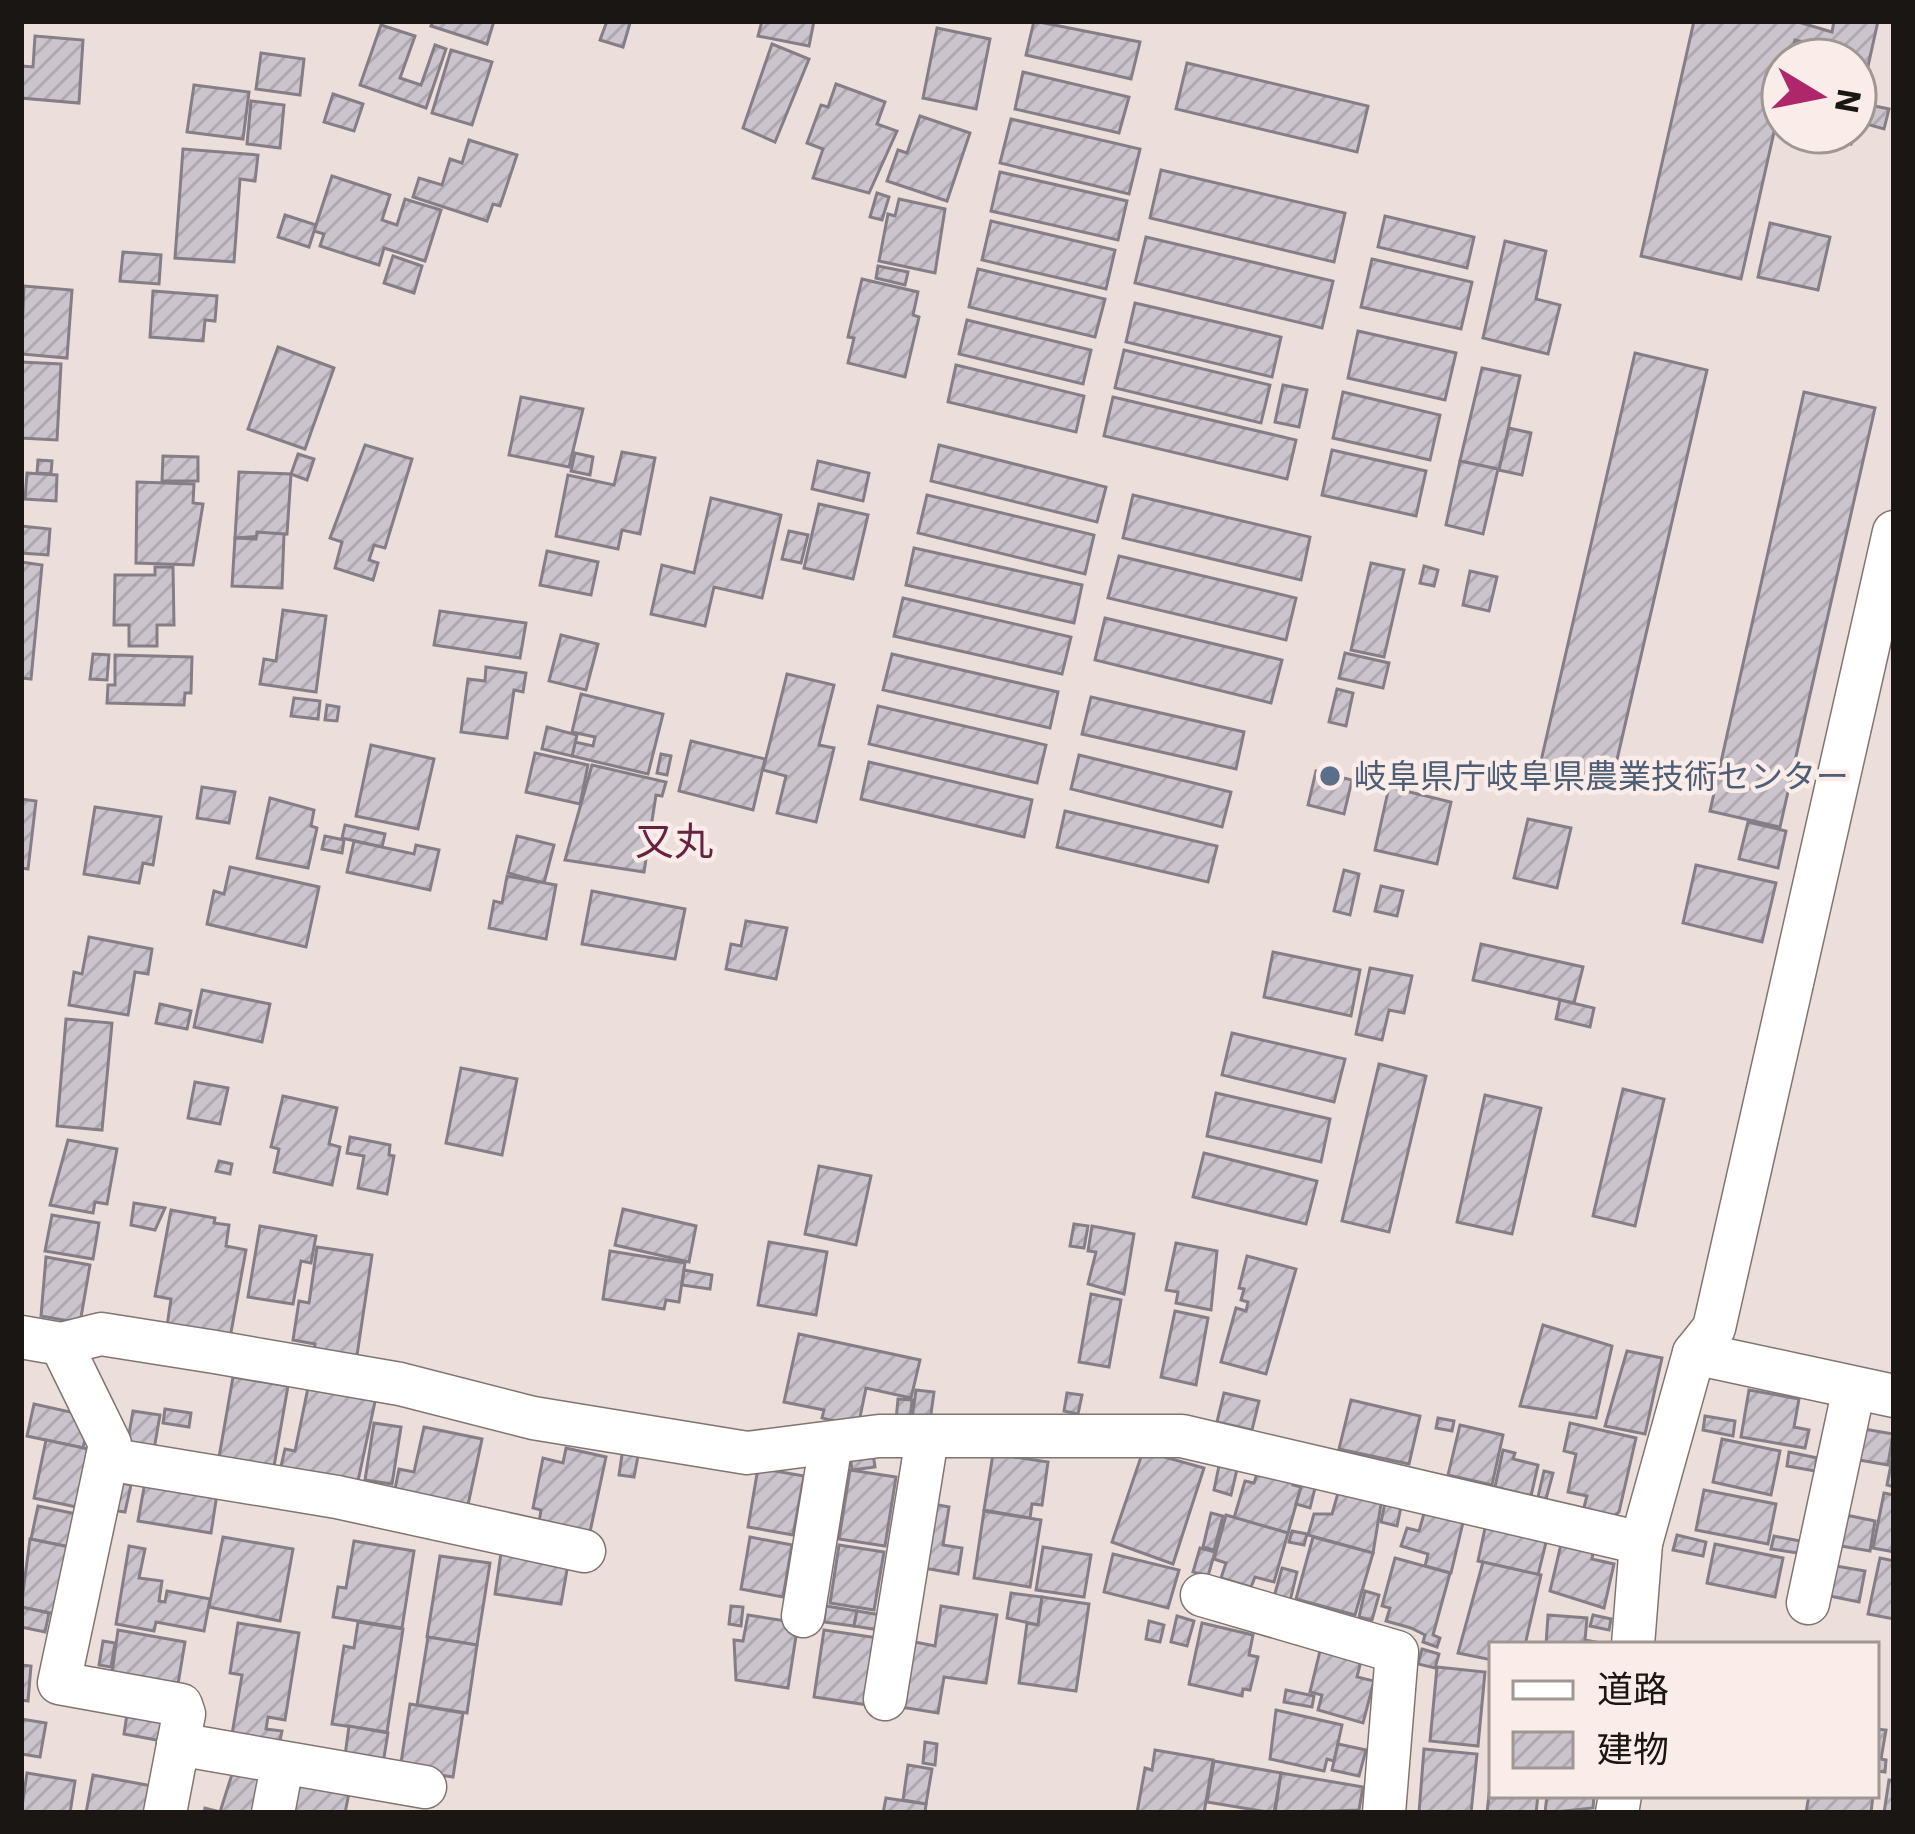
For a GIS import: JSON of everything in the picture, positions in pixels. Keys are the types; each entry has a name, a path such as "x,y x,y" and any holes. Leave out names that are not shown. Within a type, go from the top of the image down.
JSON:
{"street":[{"path":"1633,1642 1641,1543 1694,1353 1714,1328 1894,532"},
{"path":"165,1813 181,1705 59,1683 110,1444 105,1429 41,1341 101,1334 215,1352 400,1384 533,1418 747,1453 927,1438 1181,1436 1641,1543"},
{"path":"1694,1353 1874,1392 1808,1603"},
{"path":"884,1700 927,1438"},
{"path":"803,1616 831,1443"},
{"path":"106,1460 337,1497 584,1550"},
{"path":"1202,1595 1396,1652 1384,1813"},
{"path":"178,1744 282,1766 425,1787"},
{"path":"273,1813 282,1766"}],"building":[{"path":"433,21 494,21 487,44 431,26"},
{"path":"607,21 630,23 623,47 600,40"},
{"path":"762,21 814,21 809,46 758,36"},
{"path":"1034,21 1140,42 1131,79 1026,55"},
{"path":"1694,21 1795,21 1832,32 1834,21 1878,21 1875,36 1759,36 1759,156 1769,156 1741,279 1641,256"},
{"path":"381,25 415,36 400,78 421,85 435,45 446,49 426,108 360,85"},
{"path":"937,28 990,39 976,109 923,98"},
{"path":"35,36 83,40 79,103 21,98 21,66 33,67"},
{"path":"772,44 809,59 775,142 743,128"},
{"path":"451,50 492,62 472,125 432,113"},
{"path":"261,53 304,59 300,95 256,89"},
{"path":"1187,63 1368,106 1357,152 1176,109"},
{"path":"1023,72 1129,97 1119,133 1015,109"},
{"path":"836,84 885,102 877,124 897,131 869,193 813,178 823,149 807,143 821,105 828,107"},
{"path":"194,85 249,92 243,139 187,132"},
{"path":"333,94 363,104 354,131 324,122"},
{"path":"251,101 284,105 280,148 247,144"},
{"path":"1879,107 1889,109 1884,129 1879,128"},
{"path":"920,116 970,133 947,201 887,181 898,150 907,153"},
{"path":"1011,119 1140,149 1129,194 1000,163"},
{"path":"469,140 517,155 500,206 493,204 487,221 413,197 419,178 442,185 450,159 462,163"},
{"path":"183,149 258,155 255,181 240,179 234,262 175,258"},
{"path":"1161,170 1345,213 1334,262 1150,218"},
{"path":"1000,172 1127,201 1118,240 991,211"},
{"path":"332,176 390,195 382,220 397,225 405,199 441,210 425,261 384,248 379,265 320,246 324,234 314,231"},
{"path":"877,193 889,197 882,220 870,217"},
{"path":"899,199 945,209 935,273 879,261 888,214 895,216"},
{"path":"285,215 316,225 309,247 278,237"},
{"path":"1385,216 1474,237 1467,268 1378,247"},
{"path":"991,221 1115,250 1106,289 982,260"},
{"path":"1770,223 1830,237 1818,290 1758,277"},
{"path":"1146,237 1333,281 1322,328 1135,283"},
{"path":"1505,241 1546,251 1536,299 1560,305 1548,354 1483,338"},
{"path":"123,252 161,255 159,284 120,281"},
{"path":"393,256 422,266 414,293 384,283"},
{"path":"1372,259 1472,282 1461,329 1361,307"},
{"path":"878,266 908,272 905,285 876,278"},
{"path":"978,269 1105,299 1095,337 969,307"},
{"path":"862,279 918,292 913,315 919,317 905,377 848,363 854,338 848,337"},
{"path":"24,286 72,290 67,358 21,354"},
{"path":"153,291 217,296 215,321 205,320 203,341 150,337"},
{"path":"1135,303 1281,337 1272,377 1126,342"},
{"path":"967,320 1091,350 1083,384 959,354"},
{"path":"1358,331 1456,353 1445,400 1348,378"},
{"path":"278,347 334,368 305,449 248,429"},
{"path":"1124,350 1270,385 1261,423 1115,388"},
{"path":"1635,353 1707,370 1610,790 1538,774"},
{"path":"21,362 61,364 57,440 21,438"},
{"path":"956,365 1084,396 1076,432 948,402"},
{"path":"1482,368 1520,376 1499,470 1460,461"},
{"path":"1283,385 1307,390 1299,427 1275,422"},
{"path":"1343,392 1440,415 1430,460 1333,438"},
{"path":"1804,392 1875,408 1780,827 1710,811"},
{"path":"521,397 583,409 569,467 509,455"},
{"path":"1113,397 1296,440 1287,479 1104,436"},
{"path":"1509,428 1531,433 1522,475 1499,470"},
{"path":"365,445 412,459 385,548 374,545 369,560 378,563 373,580 335,568 342,542 330,538"},
{"path":"939,445 1106,487 1097,522 931,481"},
{"path":"1332,450 1426,471 1416,516 1322,495"},
{"path":"622,452 655,458 640,534 622,530 618,549 556,536 568,475 614,485"},
{"path":"575,453 593,457 590,475 571,471"},
{"path":"298,454 314,459 307,480 291,474"},
{"path":"163,456 198,457 198,481 162,481"},
{"path":"38,460 52,461 51,474 37,473"},
{"path":"818,461 869,473 863,501 812,489"},
{"path":"1460,461 1498,469 1483,534 1446,525"},
{"path":"239,472 291,474 287,534 235,538"},
{"path":"27,473 57,475 56,501 25,499"},
{"path":"137,482 194,484 193,503 203,504 193,565 136,563"},
{"path":"927,495 1094,535 1085,574 918,533"},
{"path":"1133,495 1310,537 1301,580 1123,538"},
{"path":"711,498 781,515 762,598 714,587 705,626 651,614 662,565 694,573"},
{"path":"819,504 868,515 853,579 804,568"},
{"path":"21,526 50,529 48,555 21,553"},
{"path":"789,531 808,535 801,563 782,559"},
{"path":"257,532 284,534 282,588 232,586 235,538 256,539"},
{"path":"914,548 1082,585 1074,623 906,585"},
{"path":"547,551 598,562 591,595 540,585"},
{"path":"1119,556 1296,598 1286,640 1108,598"},
{"path":"21,562 42,565 31,679 21,678"},
{"path":"1371,563 1404,570 1384,657 1351,650"},
{"path":"1424,566 1438,570 1434,586 1420,583"},
{"path":"155,567 173,567 174,625 157,625 157,646 129,646 129,625 114,625 115,575 155,575"},
{"path":"1470,571 1497,577 1489,611 1463,605"},
{"path":"903,598 1071,637 1062,674 894,636"},
{"path":"283,610 326,616 316,692 260,684 264,659 276,661"},
{"path":"440,611 526,623 520,658 434,645"},
{"path":"1105,618 1282,660 1271,703 1095,660"},
{"path":"561,635 598,644 586,690 549,681"},
{"path":"1345,653 1389,663 1383,688 1339,678"},
{"path":"93,654 109,655 107,680 90,679"},
{"path":"892,654 1058,692 1050,728 883,690"},
{"path":"115,655 192,657 191,693 185,693 184,705 107,703 108,685 115,685"},
{"path":"486,667 526,673 523,692 514,690 507,738 461,732 468,679 485,681"},
{"path":"787,674 834,685 819,745 834,748 816,822 777,813 786,776 763,770"},
{"path":"1337,689 1353,693 1346,726 1329,722"},
{"path":"581,694 663,714 648,774 572,756 575,742 593,746 595,737 572,732"},
{"path":"1091,697 1244,732 1236,769 1082,734"},
{"path":"294,698 320,701 318,719 291,716"},
{"path":"327,705 339,707 337,721 325,720"},
{"path":"878,706 1046,745 1037,783 869,744"},
{"path":"547,727 577,735 572,756 542,749"},
{"path":"691,741 765,759 753,810 679,791"},
{"path":"371,745 434,759 418,829 356,816"},
{"path":"535,753 588,765 580,804 526,792"},
{"path":"661,754 671,756 667,775 657,773"},
{"path":"1079,755 1231,792 1222,827 1071,789"},
{"path":"869,762 1032,800 1024,837 861,799"},
{"path":"592,765 666,782 662,796 656,795 644,872 565,860"},
{"path":"1316,771 1352,780 1344,814 1308,805"},
{"path":"202,787 235,792 229,823 197,818"},
{"path":"1389,787 1451,802 1437,864 1375,850"},
{"path":"270,798 314,810 311,826 317,828 308,868 257,858"},
{"path":"21,799 36,801 28,869 21,868"},
{"path":"95,807 161,817 153,865 143,863 139,883 84,874"},
{"path":"1065,811 1217,846 1208,882 1057,847"},
{"path":"1528,819 1571,828 1557,888 1514,878"},
{"path":"1748,822 1786,831 1778,868 1739,859"},
{"path":"345,825 385,834 382,847 342,838"},
{"path":"325,836 344,840 342,853 322,849"},
{"path":"517,836 554,845 544,883 508,873"},
{"path":"354,841 414,854 416,845 439,850 430,890 347,872"},
{"path":"1696,865 1776,883 1762,942 1683,923"},
{"path":"230,867 319,887 306,947 207,924 214,891 224,894"},
{"path":"1344,870 1359,874 1350,915 1334,911"},
{"path":"507,876 556,885 546,939 489,928 494,901 502,903"},
{"path":"1381,886 1403,891 1397,916 1375,911"},
{"path":"592,891 685,909 675,959 582,944"},
{"path":"746,921 787,928 776,979 726,969 731,944 741,946"},
{"path":"89,937 152,949 148,974 135,972 128,1015 69,1005 74,972 82,974"},
{"path":"1481,944 1583,967 1574,1003 1473,980"},
{"path":"1273,952 1360,970 1351,1016 1264,997"},
{"path":"1370,968 1412,976 1404,1013 1389,1010 1382,1040 1356,1034"},
{"path":"202,990 270,1004 262,1042 194,1027"},
{"path":"1560,1000 1594,1008 1590,1027 1556,1019"},
{"path":"160,1004 191,1011 187,1029 156,1023"},
{"path":"66,1019 112,1023 102,1130 57,1126"},
{"path":"1232,1033 1345,1059 1334,1102 1222,1075"},
{"path":"1379,1064 1426,1076 1389,1232 1342,1221"},
{"path":"461,1068 517,1079 502,1155 446,1143"},
{"path":"195,1082 228,1088 220,1124 188,1118"},
{"path":"1623,1089 1664,1099 1635,1226 1593,1216"},
{"path":"1216,1093 1330,1119 1321,1162 1207,1136"},
{"path":"1485,1095 1541,1108 1512,1234 1457,1222"},
{"path":"283,1096 337,1108 329,1144 340,1147 332,1185 274,1172 279,1149 271,1147"},
{"path":"350,1137 390,1145 389,1155 394,1156 387,1194 358,1188 364,1156 347,1153"},
{"path":"68,1140 117,1149 107,1204 95,1202 93,1213 50,1205"},
{"path":"1204,1153 1317,1181 1306,1224 1193,1197"},
{"path":"219,1161 232,1164 230,1174 216,1171"},
{"path":"819,1166 871,1176 856,1245 805,1234"},
{"path":"134,1203 165,1208 155,1230 131,1225"},
{"path":"623,1209 696,1226 689,1262 615,1245"},
{"path":"171,1210 229,1225 226,1246 246,1250 230,1338 167,1326 171,1299 155,1296"},
{"path":"52,1215 99,1223 93,1259 45,1251"},
{"path":"1074,1224 1088,1226 1084,1248 1070,1246"},
{"path":"260,1226 316,1236 311,1263 301,1261 293,1304 248,1297"},
{"path":"1092,1226 1134,1234 1124,1294 1088,1284 1096,1252 1088,1251"},
{"path":"769,1242 827,1252 816,1315 758,1305"},
{"path":"1176,1243 1217,1251 1211,1310 1176,1303 1178,1292 1166,1290"},
{"path":"317,1247 372,1255 356,1362 313,1355 315,1344 293,1340 299,1301 309,1303"},
{"path":"610,1251 685,1263 679,1302 666,1300 664,1309 603,1299"},
{"path":"1247,1256 1296,1269 1266,1374 1221,1362 1236,1308 1246,1311 1248,1302 1241,1300 1244,1289 1239,1288"},
{"path":"46,1257 90,1265 80,1323 41,1316"},
{"path":"684,1270 712,1275 710,1289 682,1285"},
{"path":"1091,1294 1121,1300 1109,1367 1079,1362"},
{"path":"1175,1311 1208,1318 1196,1385 1161,1377"},
{"path":"1543,1325 1612,1346 1596,1418 1520,1406"},
{"path":"799,1334 920,1360 911,1398 866,1388 858,1427 822,1418 824,1410 784,1402"},
{"path":"1627,1351 1662,1358 1645,1434 1605,1426"},
{"path":"233,1377 288,1386 273,1472 218,1463"},
{"path":"309,1383 376,1397 355,1495 278,1479 285,1449 295,1451"},
{"path":"916,1390 934,1392 930,1421 912,1419"},
{"path":"1749,1390 1799,1399 1794,1427 1809,1430 1805,1448 1741,1437"},
{"path":"1067,1393 1082,1395 1078,1414 1064,1411"},
{"path":"1224,1393 1259,1401 1252,1430 1217,1422"},
{"path":"898,1399 912,1400 910,1421 896,1420"},
{"path":"1351,1400 1420,1416 1409,1464 1339,1449"},
{"path":"34,1404 75,1413 88,1426 83,1448 27,1436"},
{"path":"165,1409 191,1413 189,1427 163,1423"},
{"path":"133,1411 160,1415 152,1461 125,1457"},
{"path":"1705,1416 1735,1421 1733,1436 1703,1430"},
{"path":"1438,1418 1454,1421 1452,1431 1436,1428"},
{"path":"374,1423 401,1427 392,1484 365,1480"},
{"path":"1570,1423 1636,1438 1619,1512 1611,1518 1583,1511 1587,1496 1568,1492 1576,1454 1564,1451"},
{"path":"1460,1425 1503,1435 1492,1485 1448,1475"},
{"path":"424,1427 482,1439 465,1519 392,1504 399,1469 414,1472"},
{"path":"1864,1429 1893,1434 1888,1465 1859,1460"},
{"path":"1722,1439 1780,1451 1771,1495 1713,1482"},
{"path":"46,1440 93,1450 81,1508 34,1498"},
{"path":"566,1448 606,1457 590,1532 539,1522 541,1510 533,1508 543,1458 563,1463"},
{"path":"623,1448 639,1451 634,1477 619,1475"},
{"path":"1894,1449 1894,1487 1887,1485"},
{"path":"1503,1450 1515,1453 1513,1459 1538,1465 1531,1496 1495,1487"},
{"path":"1143,1451 1204,1468 1173,1564 1112,1542"},
{"path":"1789,1452 1817,1458 1815,1471 1787,1466"},
{"path":"873,1453 875,1467 852,1470 850,1455"},
{"path":"993,1454 1048,1462 1042,1505 1032,1504 1030,1518 984,1510"},
{"path":"1220,1461 1238,1465 1231,1495 1214,1490"},
{"path":"1260,1465 1296,1475 1293,1485 1301,1487 1288,1533 1234,1518 1245,1481 1254,1483"},
{"path":"758,1468 804,1476 793,1535 748,1527"},
{"path":"850,1470 896,1477 885,1546 839,1539"},
{"path":"1544,1471 1553,1473 1546,1499 1538,1497"},
{"path":"1304,1477 1317,1480 1310,1508 1296,1504"},
{"path":"118,1482 131,1485 125,1512 112,1510"},
{"path":"145,1482 217,1494 211,1533 138,1521"},
{"path":"1340,1486 1382,1498 1373,1553 1308,1535 1314,1514 1332,1514"},
{"path":"1704,1490 1776,1504 1768,1544 1696,1530"},
{"path":"1884,1493 1894,1495 1894,1552 1873,1548"},
{"path":"1386,1498 1402,1502 1397,1526 1381,1522"},
{"path":"1427,1503 1465,1514 1451,1573 1425,1566 1428,1554 1401,1546 1407,1528 1419,1531"},
{"path":"933,1504 949,1507 943,1545 962,1548 958,1574 924,1568"},
{"path":"38,1506 86,1516 79,1549 31,1539"},
{"path":"984,1511 1041,1520 1030,1587 974,1578"},
{"path":"1211,1513 1223,1516 1214,1550 1203,1547"},
{"path":"1226,1515 1288,1533 1274,1582 1255,1577 1251,1587 1221,1578 1226,1563 1214,1559"},
{"path":"1846,1515 1875,1521 1870,1551 1841,1546"},
{"path":"1487,1519 1548,1534 1538,1575 1478,1561"},
{"path":"1292,1531 1307,1534 1304,1545 1289,1542"},
{"path":"1677,1535 1706,1542 1703,1556 1673,1550"},
{"path":"1774,1536 1800,1541 1798,1553 1771,1549"},
{"path":"223,1537 293,1549 280,1621 209,1607"},
{"path":"750,1537 792,1545 783,1597 741,1589"},
{"path":"1313,1537 1373,1553 1355,1615 1296,1599"},
{"path":"30,1539 79,1549 65,1616 21,1607"},
{"path":"1562,1540 1594,1547 1592,1559 1614,1564 1604,1608 1550,1591"},
{"path":"354,1541 414,1551 402,1628 333,1617 338,1587 346,1588"},
{"path":"1715,1544 1783,1558 1775,1597 1707,1583"},
{"path":"839,1545 884,1552 874,1610 830,1603"},
{"path":"129,1546 145,1549 139,1578 162,1581 159,1601 165,1602 167,1591 210,1599 204,1631 156,1622 154,1631 116,1624"},
{"path":"1043,1547 1091,1555 1084,1597 1036,1590"},
{"path":"1200,1548 1215,1552 1208,1576 1193,1572"},
{"path":"501,1553 568,1564 561,1604 495,1594"},
{"path":"1113,1554 1179,1570 1168,1608 1104,1592"},
{"path":"440,1556 490,1563 477,1645 427,1637"},
{"path":"1395,1558 1450,1573 1433,1635 1440,1638 1437,1647 1423,1642 1425,1635 1386,1621 1390,1608 1382,1606"},
{"path":"1880,1558 1894,1561 1894,1619 1868,1614"},
{"path":"1483,1562 1541,1575 1526,1642 1489,1642 1489,1659 1458,1653"},
{"path":"1836,1566 1865,1571 1859,1602 1830,1596"},
{"path":"1282,1568 1297,1572 1290,1601 1274,1597"},
{"path":"1365,1591 1379,1595 1372,1620 1359,1617"},
{"path":"1011,1593 1042,1597 1038,1625 1007,1618"},
{"path":"1042,1597 1089,1604 1076,1691 1019,1683 1027,1623 1038,1625"},
{"path":"731,1606 743,1607 741,1626 729,1624"},
{"path":"826,1606 857,1611 854,1626 824,1622"},
{"path":"941,1606 997,1615 986,1683 944,1677 938,1713 895,1706 915,1642 935,1646"},
{"path":"21,1607 49,1613 45,1632 21,1627"},
{"path":"857,1611 881,1615 879,1630 854,1626"},
{"path":"748,1615 798,1623 788,1688 736,1680 734,1640 743,1641"},
{"path":"1548,1615 1587,1618 1585,1640 1595,1642 1546,1642"},
{"path":"1593,1615 1611,1619 1609,1630 1590,1626"},
{"path":"1177,1616 1194,1621 1187,1646 1171,1642"},
{"path":"1149,1621 1164,1625 1160,1642 1146,1639"},
{"path":"358,1622 403,1629 387,1732 332,1724 344,1646 354,1648"},
{"path":"238,1623 299,1633 285,1720 268,1717 266,1729 282,1731 277,1754 230,1746 242,1675 230,1673"},
{"path":"1202,1623 1253,1635 1249,1655 1258,1657 1250,1690 1243,1689 1242,1696 1189,1684"},
{"path":"118,1630 185,1642 178,1684 112,1673"},
{"path":"824,1630 878,1638 868,1705 814,1697"},
{"path":"428,1637 477,1645 467,1713 417,1705"},
{"path":"103,1641 115,1643 111,1667 99,1665"},
{"path":"1422,1649 1439,1654 1435,1668 1418,1664"},
{"path":"1320,1651 1361,1661 1357,1677 1374,1681 1363,1723 1318,1710 1322,1695 1310,1692"},
{"path":"21,1665 31,1666 28,1701 21,1700"},
{"path":"1437,1667 1485,1672 1478,1746 1430,1741"},
{"path":"1286,1690 1314,1696 1312,1707 1284,1702"},
{"path":"410,1704 463,1713 453,1777 400,1769"},
{"path":"1276,1710 1342,1725 1334,1761 1327,1759 1324,1771 1270,1759"},
{"path":"127,1714 168,1715 162,1741 124,1734"},
{"path":"21,1719 46,1723 40,1757 21,1754"},
{"path":"349,1726 388,1733 382,1769 344,1763"},
{"path":"1879,1729 1886,1730 1881,1759 1886,1760 1885,1772 1879,1771"},
{"path":"925,1742 937,1744 935,1765 923,1763"},
{"path":"1338,1744 1366,1750 1359,1776 1332,1770"},
{"path":"1424,1749 1477,1754 1471,1813 1419,1813"},
{"path":"1155,1750 1213,1760 1204,1813 1137,1813 1145,1768 1152,1770"},
{"path":"1214,1761 1281,1773 1274,1813 1207,1802"},
{"path":"908,1765 932,1769 926,1804 903,1800"},
{"path":"233,1771 260,1776 254,1813 204,1813 205,1808 220,1812"},
{"path":"27,1773 75,1781 70,1813 21,1813"},
{"path":"1281,1773 1363,1787 1359,1810 1275,1813"},
{"path":"93,1775 152,1786 146,1813 86,1813"},
{"path":"1889,1780 1894,1781 1894,1813 1884,1813"},
{"path":"296,1783 349,1793 345,1813 290,1813"},
{"path":"1489,1795 1538,1798 1536,1813 1487,1813"},
{"path":"886,1798 926,1804 925,1813 883,1813"},
{"path":"1547,1798 1594,1798 1593,1808 1545,1813"},
{"path":"1808,1798 1873,1798 1871,1813 1806,1813"}],"place":[{"name":"岐阜県庁岐阜県農業技術センター","path":"1330,776"}],"district":[{"name":"又丸","path":"674,841"}]}
